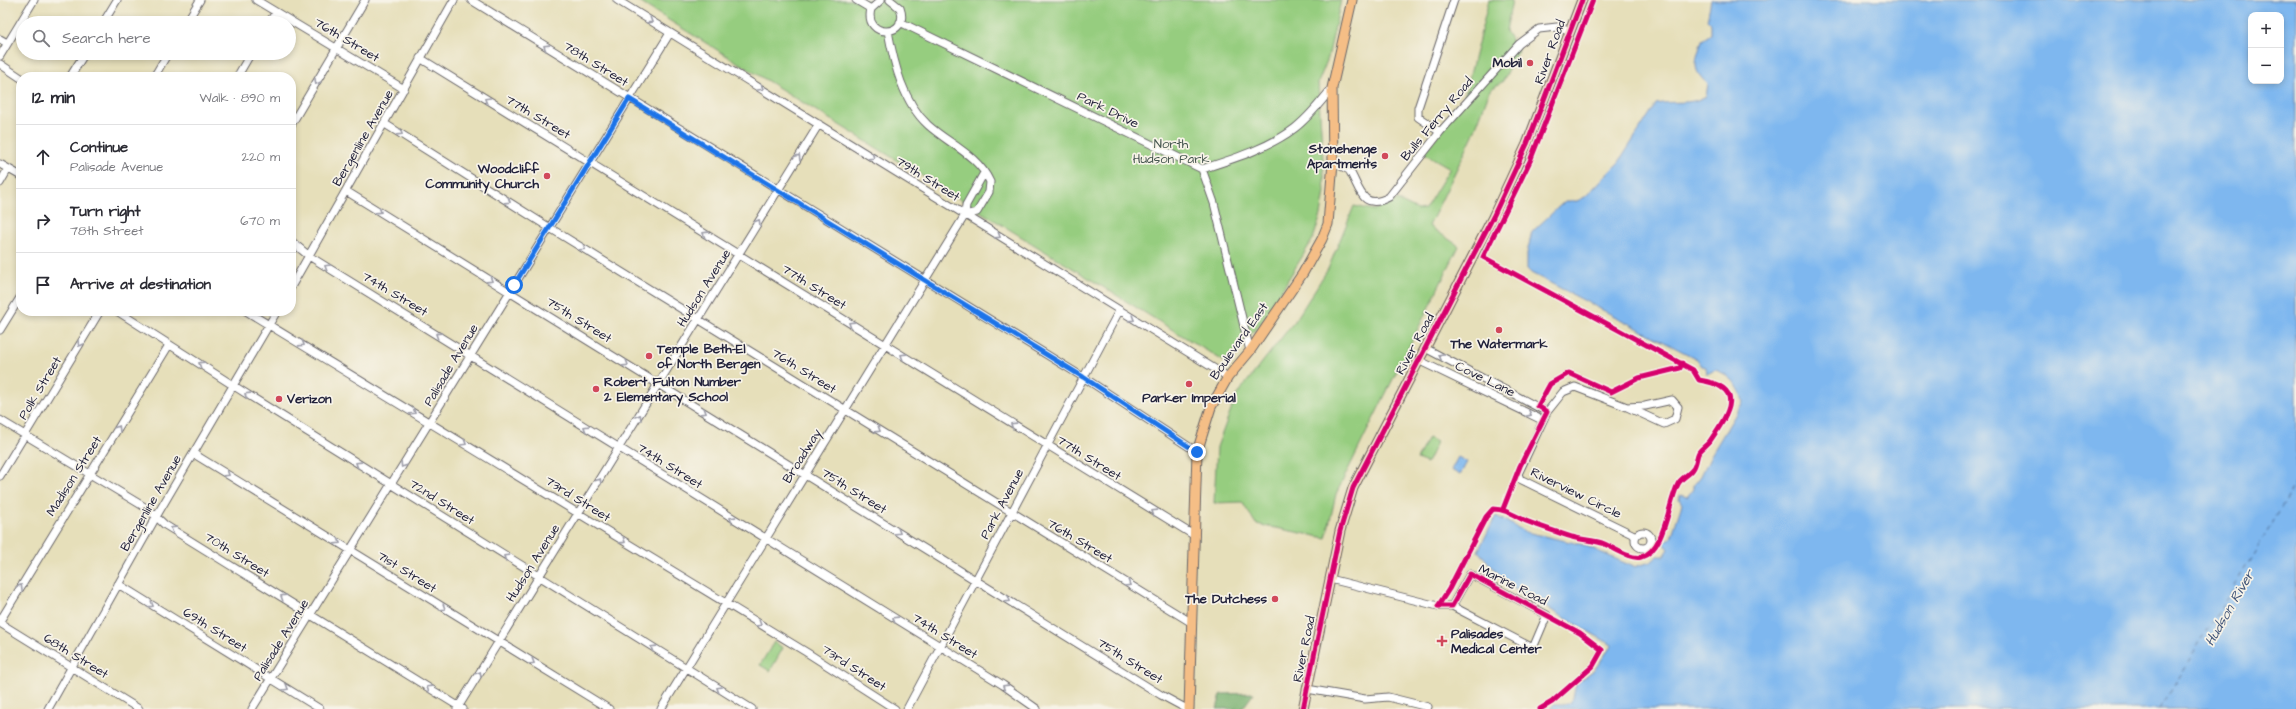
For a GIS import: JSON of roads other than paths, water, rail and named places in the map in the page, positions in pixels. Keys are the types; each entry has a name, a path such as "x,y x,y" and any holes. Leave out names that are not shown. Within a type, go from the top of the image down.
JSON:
{"main road":[{"name":"Boulevard East","path":"1188,709 1194,563 1191,534 1196,526 1197,452 1211,407 1228,377 1250,350 1303,273 1322,239 1330,213 1333,162 1332,88 1352,0"},
{"name":"River Road","path":"1303,709 1346,509 1354,488 1418,360 1493,217 1527,144 1582,0"}],"street":[{"path":"24,16 34,0"},
{"path":"107,16 117,0"},
{"path":"190,16 200,0"},
{"name":"76th Street","path":"256,0 267,3 283,16"},
{"path":"296,116 365,0"},
{"name":"Bergenline Avenue","path":"296,278 454,0"},
{"name":"78th Street","path":"471,0 629,99 1083,377 1197,452"},
{"name":"79th Street","path":"617,0 1228,377"},
{"path":"856,0 871,9"},
{"path":"881,0 871,9 870,19 874,27 888,31 897,27 900,22 902,12 900,8 890,0"},
{"path":"1440,132 1418,117 1418,108 1454,0"},
{"path":"273,16 276,12"},
{"name":"Park Drive","path":"900,22 1202,170"},
{"name":"76th Street","path":"296,24 404,89"},
{"name":"Bulls Ferry Road","path":"1333,162 1349,170 1358,192 1367,199 1384,199 1394,191 1440,132 1519,44 1539,29 1557,27 1570,30"},
{"path":"0,56 16,29"},
{"path":"888,31 902,85 915,112 928,126 971,157 984,173 990,182 989,192 977,212 964,215 966,205 984,173"},
{"name":"Palisade Avenue","path":"252,709 670,33"},
{"path":"0,39 7,43"},
{"name":"77th Street","path":"420,58 1046,446 1191,534"},
{"path":"73,72 81,60"},
{"path":"157,72 164,60"},
{"path":"240,72 247,60"},
{"path":"0,64 16,75"},
{"path":"1250,350 1214,203 1202,170 1247,153 1282,136 1306,118 1332,88"},
{"name":"76th Street","path":"385,124 550,228 1192,623"},
{"name":"Hudson Avenue","path":"459,708 819,124"},
{"path":"0,164 16,173"},
{"path":"0,183 8,169"},
{"name":"75th Street","path":"346,191 1161,695 1188,709"},
{"name":"Broadway","path":"661,709 964,215"},
{"name":"74th Street","path":"296,245 309,256 940,646 1036,706 1037,709"},
{"path":"0,330 16,304"},
{"name":"Park Avenue","path":"907,709 1119,311"},
{"name":"Polk Street","path":"0,476 97,316"},
{"name":"72nd Street","path":"125,316 539,577 752,709"},
{"name":"73rd Street","path":"255,316 726,603 895,709"},
{"name":"Bergenline Avenue","path":"48,709 156,516 194,454 273,316"},
{"name":"Madison Street","path":"0,622 169,345"},
{"name":"Cove Lane","path":"1425,348 1547,412"},
{"name":"Cove Lane","path":"1418,360 1542,420"},
{"path":"1542,420 1563,392 1575,387 1627,407 1664,424 1675,419 1678,407 1672,400 1645,406 1627,407"},
{"name":"70th Street","path":"0,420 90,473 156,516 165,525 311,614 459,708"},
{"name":"Riverview Circle","path":"1542,420 1520,466 1518,474 1520,479 1636,536"},
{"name":"71st Street","path":"194,454 609,709"},
{"name":"Marine Road","path":"1330,579 1438,606 1452,606 1533,648 1547,615 1470,574 1452,606"},
{"name":"69th Street","path":"118,584 320,709"},
{"name":"68th Street","path":"0,622 139,709"},
{"name":"River Road","path":"1307,689 1365,700 1388,697 1428,707"}],"water":[{"name":"Hudson River","path":"1711,0 2296,0 2296,709 1550,709 1554,704 1568,704 1573,698 1576,684 1595,669 1612,645 1511,587 1478,551 1496,516 1526,532 1584,545 1634,567 1651,562 1658,556 1664,556 1669,549 1663,542 1671,538 1682,504 1679,499 1680,495 1687,497 1693,489 1693,486 1701,476 1711,455 1743,402 1737,386 1725,374 1715,370 1707,374 1706,367 1702,366 1697,359 1531,273 1527,269 1527,253 1532,232 1565,201 1577,201 1585,197 1619,162 1656,104 1688,102 1706,96 1708,84 1699,74 1696,64 1702,40 1711,34 1711,24 1707,20"},
{"path":"1458,457 1467,462 1460,475 1451,470"}],"place":[{"name":"Mobil","path":"1530,63"},
{"name":"Stonehenge Apartments","path":"1385,156"},
{"name":"Woodcliff Community Church","path":"547,176"},
{"name":"The Watermark","path":"1499,330"},
{"name":"Temple Beth-El of North Bergen","path":"649,356"},
{"name":"Parker Imperial","path":"1189,384"},
{"name":"Robert Fulton Number 2 Elementary School","path":"596,389"},
{"name":"Verizon","path":"279,399"},
{"name":"The Dutchess","path":"1275,599"},
{"name":"Palisades Medical Center","path":"1442,641"}],"park label":[{"name":"North Hudson Park","path":"1171,152"}]}
